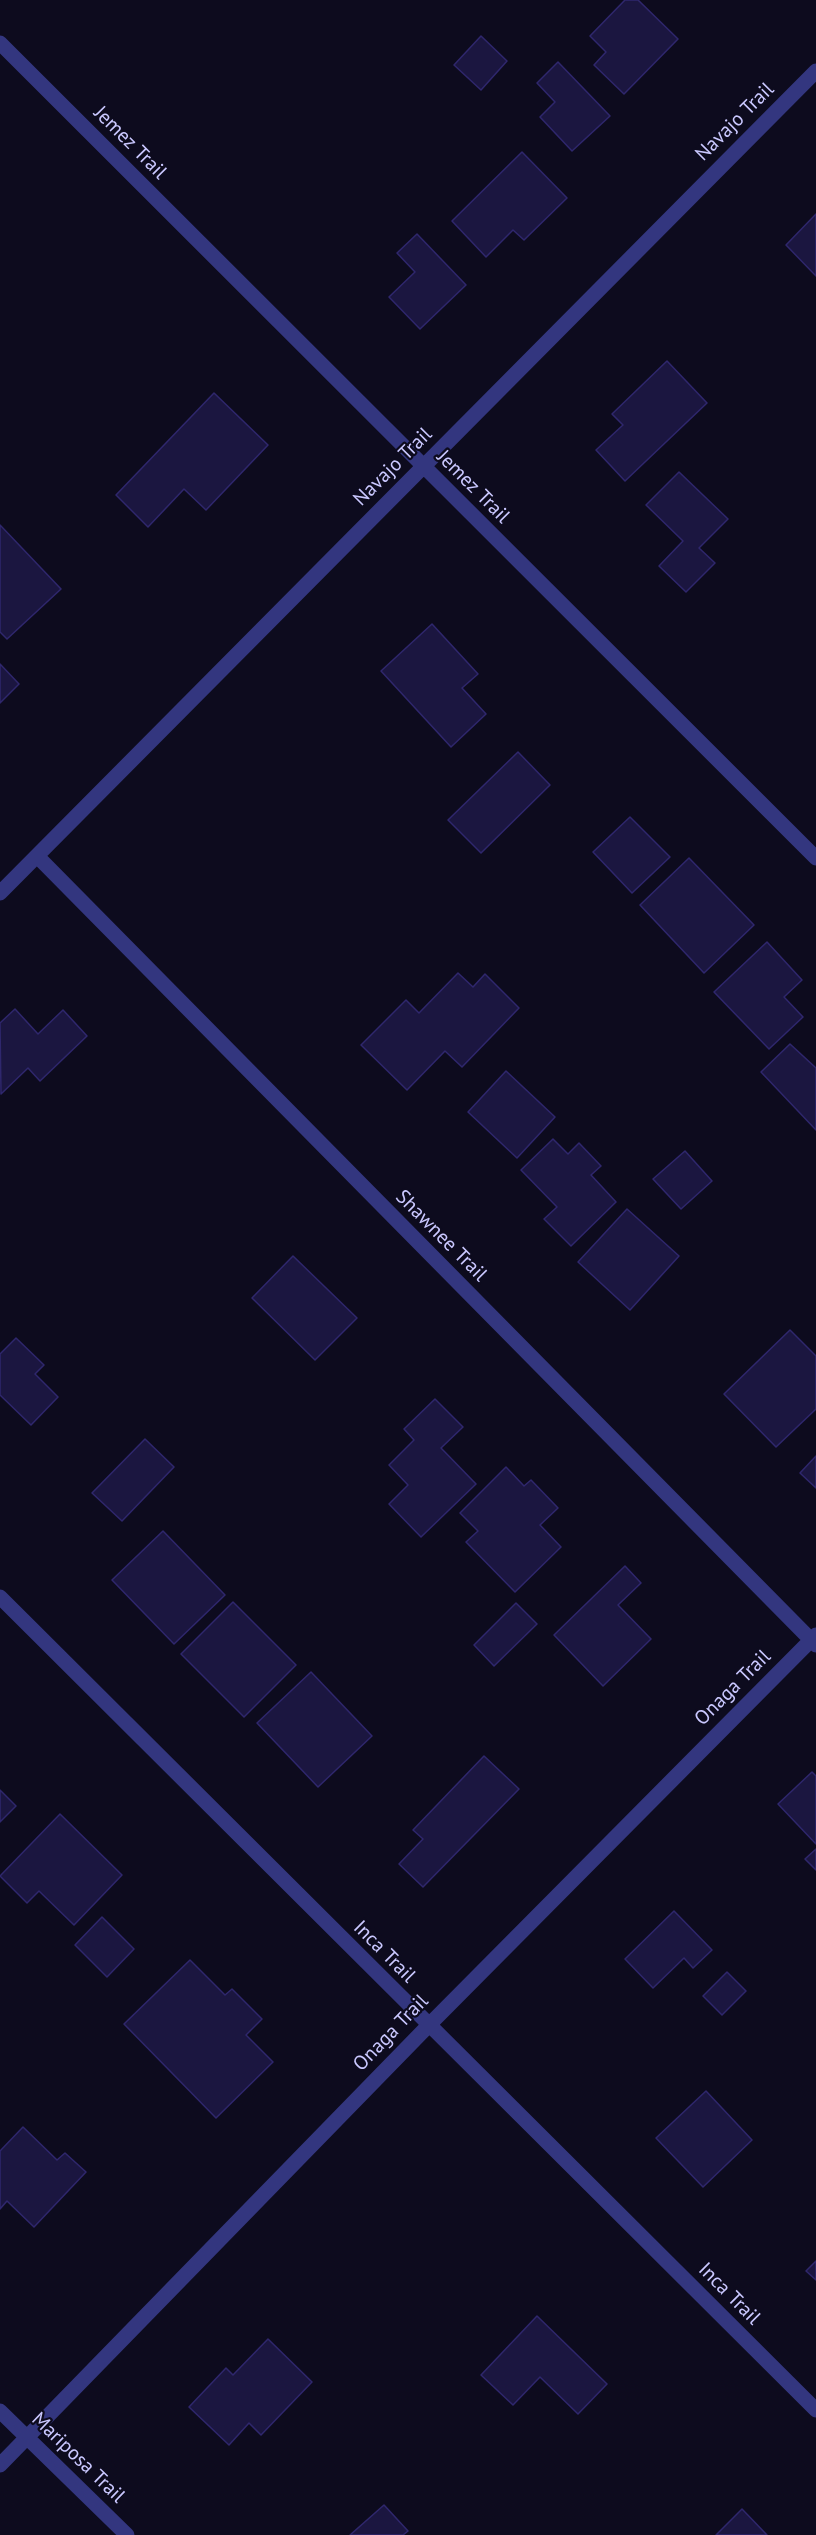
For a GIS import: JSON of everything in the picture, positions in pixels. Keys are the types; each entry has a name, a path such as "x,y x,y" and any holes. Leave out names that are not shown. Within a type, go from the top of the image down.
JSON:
{"street":[{"name":"Jemez Trail","path":"0,43 816,858"},
{"name":"Navajo Trail","path":"0,893 816,71"},
{"name":"Shawnee Trail","path":"37,856 814,1640"},
{"name":"Inca Trail","path":"0,1598 816,2410"},
{"name":"Onaga Trail","path":"0,2465 429,2025 814,1640"},
{"name":"Mariposa Trail","path":"0,2411 127,2535"}],"building":[{"path":"625,0 638,0 678,39 624,94 594,65 606,52 590,36"},
{"path":"481,36 507,61 481,90 454,65"},
{"path":"558,62 610,116 572,151 540,117 555,102 537,83"},
{"path":"522,152 567,198 524,240 513,230 486,257 452,221"},
{"path":"816,214 816,276 786,245"},
{"path":"417,234 466,285 420,329 389,297 415,272 397,253"},
{"path":"667,361 707,403 625,481 596,450 623,425 612,414"},
{"path":"214,393 268,445 206,510 184,489 148,527 116,495"},
{"path":"679,472 728,519 699,548 715,563 686,592 659,566 683,541 646,505"},
{"path":"0,525 61,589 7,639 0,632"},
{"path":"432,624 478,674 462,688 486,714 451,747 381,671"},
{"path":"0,664 19,684 0,703"},
{"path":"518,752 550,785 481,853 448,820"},
{"path":"630,817 670,857 632,893 593,852"},
{"path":"689,858 754,925 704,973 640,905"},
{"path":"767,942 802,980 784,997 803,1017 769,1049 714,992"},
{"path":"458,973 473,987 485,974 519,1008 462,1067 445,1051 407,1090 361,1045 406,1000 419,1013"},
{"path":"15,1009 38,1034 63,1010 87,1036 40,1081 28,1068 1,1094 0,1023"},
{"path":"790,1044 816,1068 816,1130 761,1072"},
{"path":"506,1071 555,1117 517,1158 468,1112"},
{"path":"553,1139 568,1154 579,1143 601,1166 591,1175 616,1202 571,1246 544,1219 557,1207 521,1170"},
{"path":"685,1151 712,1181 681,1209 653,1179"},
{"path":"627,1209 679,1256 630,1310 578,1262"},
{"path":"293,1256 357,1318 315,1360 252,1298"},
{"path":"790,1330 816,1356 816,1409 776,1447 724,1394"},
{"path":"16,1338 44,1365 35,1374 58,1397 31,1425 0,1395 0,1354"},
{"path":"435,1399 463,1427 441,1448 476,1484 421,1537 389,1504 408,1485 389,1465 414,1440 404,1429"},
{"path":"145,1439 174,1467 122,1521 92,1493"},
{"path":"816,1456 816,1488 800,1473"},
{"path":"506,1467 524,1486 531,1480 558,1508 540,1525 561,1547 515,1592 466,1542 478,1531 460,1513"},
{"path":"163,1531 225,1595 174,1644 112,1580"},
{"path":"625,1566 641,1583 618,1605 651,1639 603,1686 554,1635"},
{"path":"233,1602 296,1665 244,1717 181,1654"},
{"path":"516,1603 537,1624 494,1666 474,1645"},
{"path":"311,1672 372,1736 318,1787 257,1723"},
{"path":"484,1756 519,1789 423,1887 399,1864 423,1839 413,1830"},
{"path":"812,1772 816,1776 816,1844 778,1804"},
{"path":"0,1790 16,1806 0,1822"},
{"path":"60,1814 122,1875 74,1925 39,1891 27,1903 0,1876"},
{"path":"816,1849 816,1870 805,1859"},
{"path":"674,1911 712,1950 693,1968 684,1958 653,1988 625,1959"},
{"path":"102,1917 134,1949 107,1977 75,1945"},
{"path":"190,1960 225,1995 232,1989 262,2019 246,2035 273,2062 216,2118 124,2024"},
{"path":"727,1972 746,1991 722,2015 703,1996"},
{"path":"706,2091 752,2140 703,2187 656,2138"},
{"path":"23,2127 57,2160 65,2153 86,2172 34,2227 7,2201 0,2209 0,2151"},
{"path":"816,2261 816,2280 806,2271"},
{"path":"537,2316 607,2384 578,2414 540,2377 513,2405 481,2375"},
{"path":"268,2339 312,2382 261,2435 249,2423 229,2445 189,2407 226,2368 233,2375"},
{"path":"384,2505 408,2531 403,2535 350,2535"},
{"path":"742,2509 767,2535 716,2535"}]}
